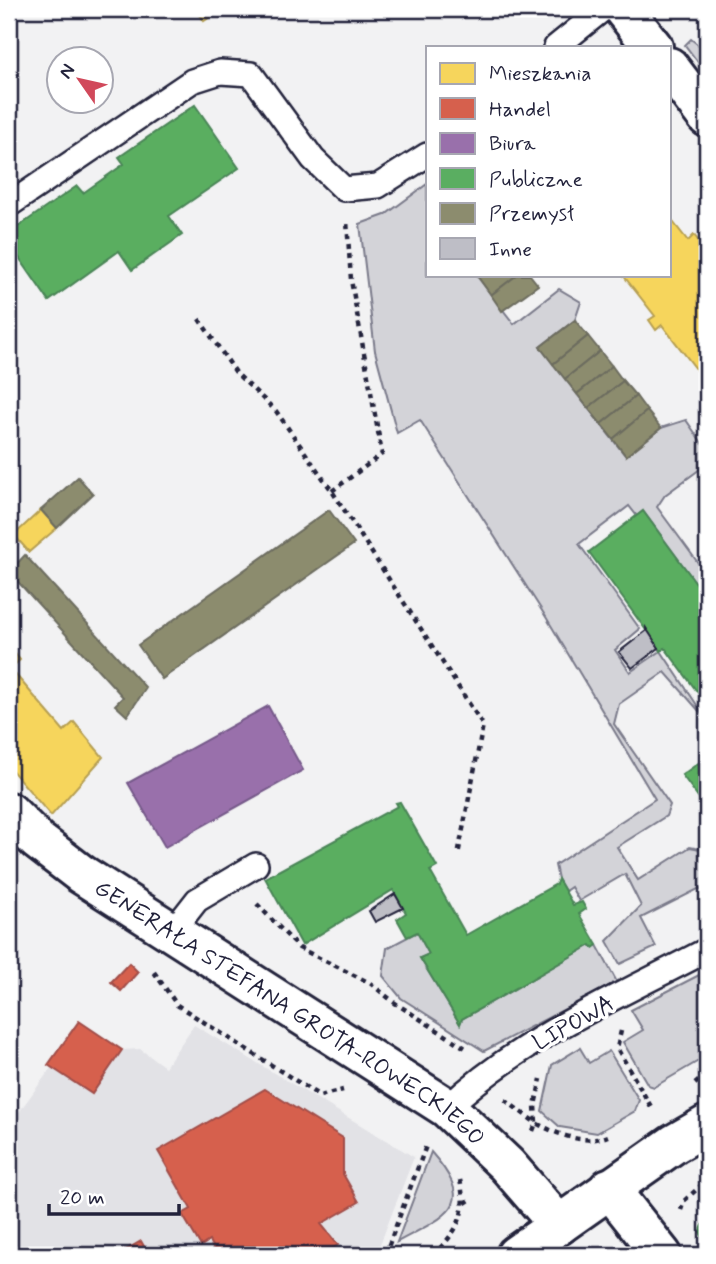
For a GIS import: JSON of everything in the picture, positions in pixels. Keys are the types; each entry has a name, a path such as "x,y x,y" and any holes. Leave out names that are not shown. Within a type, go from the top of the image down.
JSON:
{"street":[{"path":"623,9 652,46"},
{"path":"670,68 707,117"},
{"name":"GENERAŁA STEFANA GROTA-ROWECKIEGO","path":"9,812 38,841 81,874 447,1108 506,1165 559,1225"},
{"path":"516,1255 610,1188 707,1125"},
{"path":"610,1188 662,1255"}],"lane":[{"path":"557,46 603,9"},
{"path":"9,205 192,81 220,72 251,74 313,159 344,189 378,186 426,156"},
{"path":"172,932 197,900 256,864"},
{"name":"LIPOWA","path":"447,1108 480,1077 536,1042 707,950"}],"path":[{"path":"332,491 382,454 351,280 344,189"},
{"path":"199,319 237,374 276,411 332,491 483,725 458,855"},
{"path":"233,878 299,948 370,983 395,1003 476,1055 480,1077 536,1123 556,1134 578,1139 598,1140 618,1133"},
{"path":"146,960 177,1005 220,1033 320,1096 346,1090"},
{"path":"608,1002 622,1028 617,1048 655,1114"},
{"path":"532,1132 536,1123 535,1105 545,1063 536,1042"},
{"path":"690,1088 707,1073"},
{"path":"646,1119 664,1108"},
{"path":"385,1255 428,1139 434,1145"},
{"path":"455,1172 465,1203"},
{"path":"433,1255 452,1238 465,1203 473,1198"}],"shaded area":[{"path":"691,39 707,52 707,74 685,45"},
{"path":"426,185 426,276 477,276 514,324 559,289 581,302 575,320 540,347 625,455 661,428 686,420 707,450 707,464 665,495 657,507 707,575 707,598 643,511 637,516 629,506 579,544 640,629 615,650 630,672 661,651 707,720 665,672 619,704 614,724 670,805 666,816 617,847 638,880 690,847 705,850 707,854 707,900 700,888 641,918 656,947 620,964 607,941 641,906 625,874 579,901 571,887 565,891 558,879 555,865 655,799 546,617 420,420 397,433 375,351 360,224 385,215"},
{"path":"417,932 429,954 420,958 460,1024 462,1019 591,945 597,945 617,982 484,1051 401,998 383,976 387,948"},
{"path":"707,971 707,1056 654,1087 648,1085 623,1042 643,1030 631,1010"},
{"path":"79,1021 122,1050 140,1049 165,1067 194,1025 414,1157 377,1252 371,1255 9,1255 9,1111 19,1112 51,1068 48,1065"},
{"path":"580,1048 589,1063 609,1051 639,1100 635,1111 597,1133 560,1127 542,1111 552,1065"},
{"path":"431,1152 446,1171 455,1198 451,1208 442,1216 397,1242"}],"building: Mieszkania":[{"path":"196,9 222,9 204,21"},
{"path":"670,218 688,241 694,235 707,252 707,383 662,325 656,330 649,320 655,316 624,276 670,276"},
{"path":"41,510 57,528 29,552 14,535"},
{"path":"9,646 20,660 10,669 9,667"},
{"path":"9,667 64,731 74,722 103,757 51,816 9,767"}],"building: Handel":[{"path":"129,963 138,972 121,991 111,982"},
{"path":"79,1021 122,1050 92,1094 48,1065"},
{"path":"265,1089 343,1138 343,1174 359,1202 321,1224 338,1245 321,1255 217,1255 209,1241 201,1246 182,1214 191,1209 158,1151"},
{"path":"141,1241 149,1255 117,1255"}],"building: Biura":[{"path":"268,706 303,770 165,847 128,783"}],"building: Publiczne":[{"path":"195,105 239,168 169,216 182,235 132,270 119,251 49,301 9,243 9,233 77,186 83,193 124,164 119,157"},
{"path":"643,511 707,598 707,705 665,648 661,651 589,552"},
{"path":"707,757 707,809 682,775"},
{"path":"400,802 437,867 430,871 466,935 556,884 558,879 573,905 582,902 586,909 579,914 597,945 593,948 591,945 462,1019 460,1024 420,958 429,954 417,932 407,937 397,919 406,913 393,890 302,945 265,878 398,806 396,803"},
{"path":"707,1216 707,1247 700,1232"}],"building: Przemysł":[{"path":"480,276 516,276 491,295"},
{"path":"516,276 531,276 538,285 502,311 491,295"},
{"path":"575,320 588,336 553,364 540,347"},
{"path":"588,336 600,351 565,379 553,364"},
{"path":"600,351 612,366 577,394 565,379"},
{"path":"612,366 623,381 588,408 577,394"},
{"path":"623,381 636,396 601,424 588,408"},
{"path":"636,396 647,411 613,439 601,424"},
{"path":"647,411 661,428 626,456 613,439"},
{"path":"78,477 93,494 57,528 41,510"},
{"path":"329,510 354,544 162,679 138,645"},
{"path":"25,555 146,688 127,716 115,705 123,697 9,572"}],"building: Inne":[{"path":"646,628 659,648 632,668 619,652 646,631"},
{"path":"395,894 403,908 375,922 369,911"}]}
